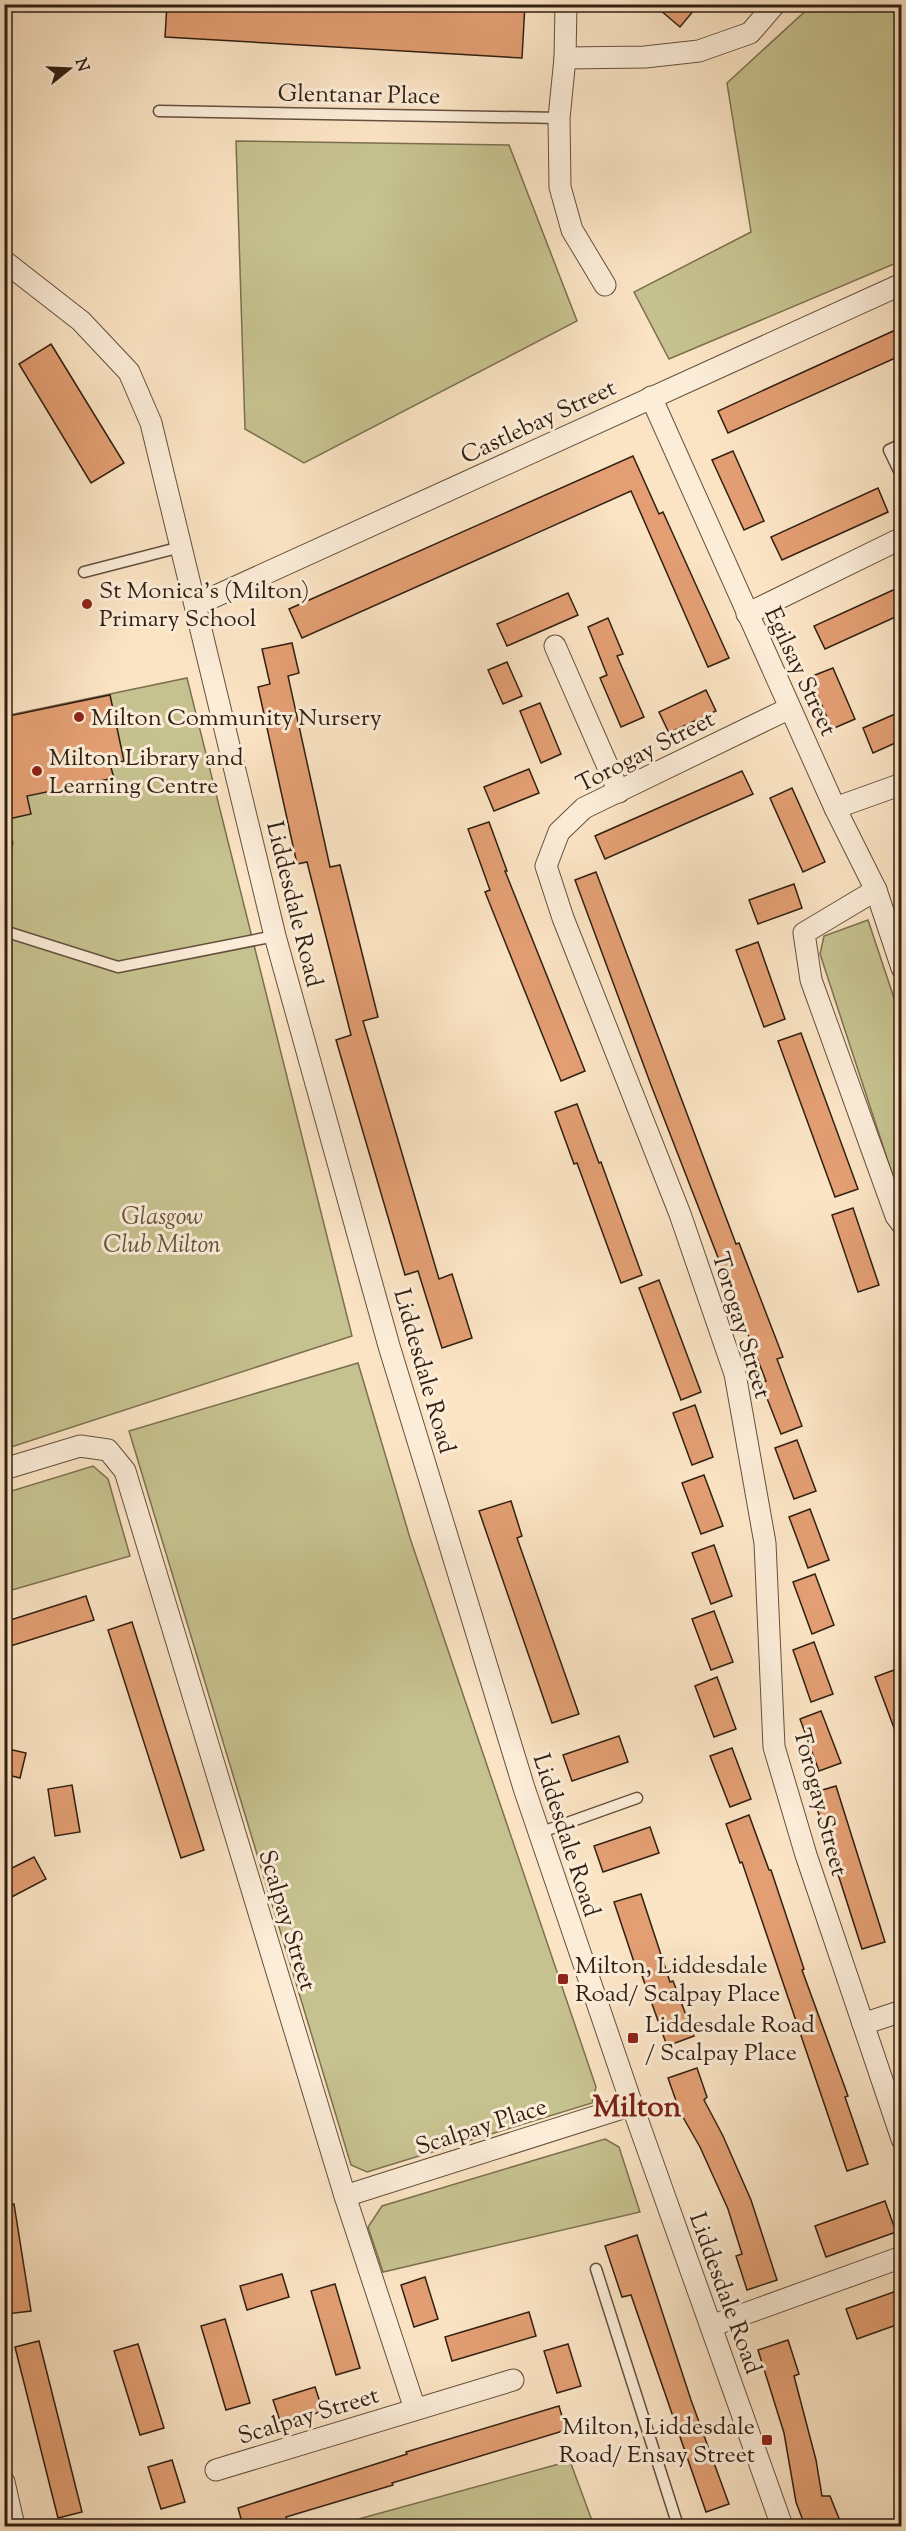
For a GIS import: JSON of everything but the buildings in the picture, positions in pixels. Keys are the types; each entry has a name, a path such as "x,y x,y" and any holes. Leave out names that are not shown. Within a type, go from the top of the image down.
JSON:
{"street":[{"path":"566,4 565,58 559,118 560,187 572,230 605,285"},
{"path":"565,58 645,57 699,51 750,33 775,4"},
{"name":"Liddesdale Road","path":"4,261 81,321 129,372 151,423 275,936 389,1346 539,1833 779,2526"},
{"name":"Castlebay Street","path":"196,605 902,284"},
{"name":"Egilsay Street","path":"651,397 835,807 876,890 902,968"},
{"path":"747,614 902,538"},
{"path":"555,646 619,792"},
{"name":"Torogay Street","path":"790,708 584,808 559,832 546,866 568,929 680,1215 735,1374 765,1543 774,1747 806,1855 902,2139"},
{"path":"835,807 902,784"},
{"path":"876,890 804,933 812,980 896,1216 902,1224"},
{"name":"Scalpay Street","path":"4,1469 80,1446 108,1450 125,1471 345,2196 415,2409"},
{"path":"862,2024 902,2011"},
{"name":"Scalpay Place","path":"345,2196 632,2105"},
{"path":"711,2326 902,2256"},
{"name":"Scalpay Street","path":"216,2470 513,2380"},
{"path":"4,2482 14,2526"}],"lane":[{"name":"Glentanar Place","path":"159,111 559,118"},
{"path":"902,444 889,450 902,477"},
{"path":"84,572 181,547"},
{"path":"4,931 118,967 275,936"},
{"path":"539,1833 637,1798"},
{"path":"596,2270 678,2526"}],"green space":[{"path":"812,5 901,5 901,261 669,359 634,292 751,232 727,83"},
{"path":"236,141 509,145 577,321 304,463 245,429"},
{"name":"Glasgow Club Milton","path":"187,678 352,1336 5,1449 4,716"},
{"path":"868,920 901,1019 901,1201 820,954 824,936"},
{"path":"358,1363 410,1538 596,2087 592,2103 367,2172 351,2165 129,1431"},
{"path":"93,1466 108,1479 130,1556 5,1592 5,1493"},
{"path":"605,2139 619,2147 640,2212 383,2272 368,2227 382,2206"},
{"path":"570,2461 594,2526 333,2526"}],"place":[{"name":"St Monica's (Milton) Primary School","path":"87,604"},
{"name":"Milton Community Nursery","path":"79,717"},
{"name":"Milton Library and Learning Centre","path":"37,771"},
{"name":"Milton, Liddesdale Road/ Scalpay Place","path":"563,1979"},
{"name":"Liddesdale Road / Scalpay Place","path":"633,2038"},
{"name":"Milton, Liddesdale Road/ Ensay Street","path":"767,2440"}],"district":[{"name":"Milton","path":"637,2106"}]}
